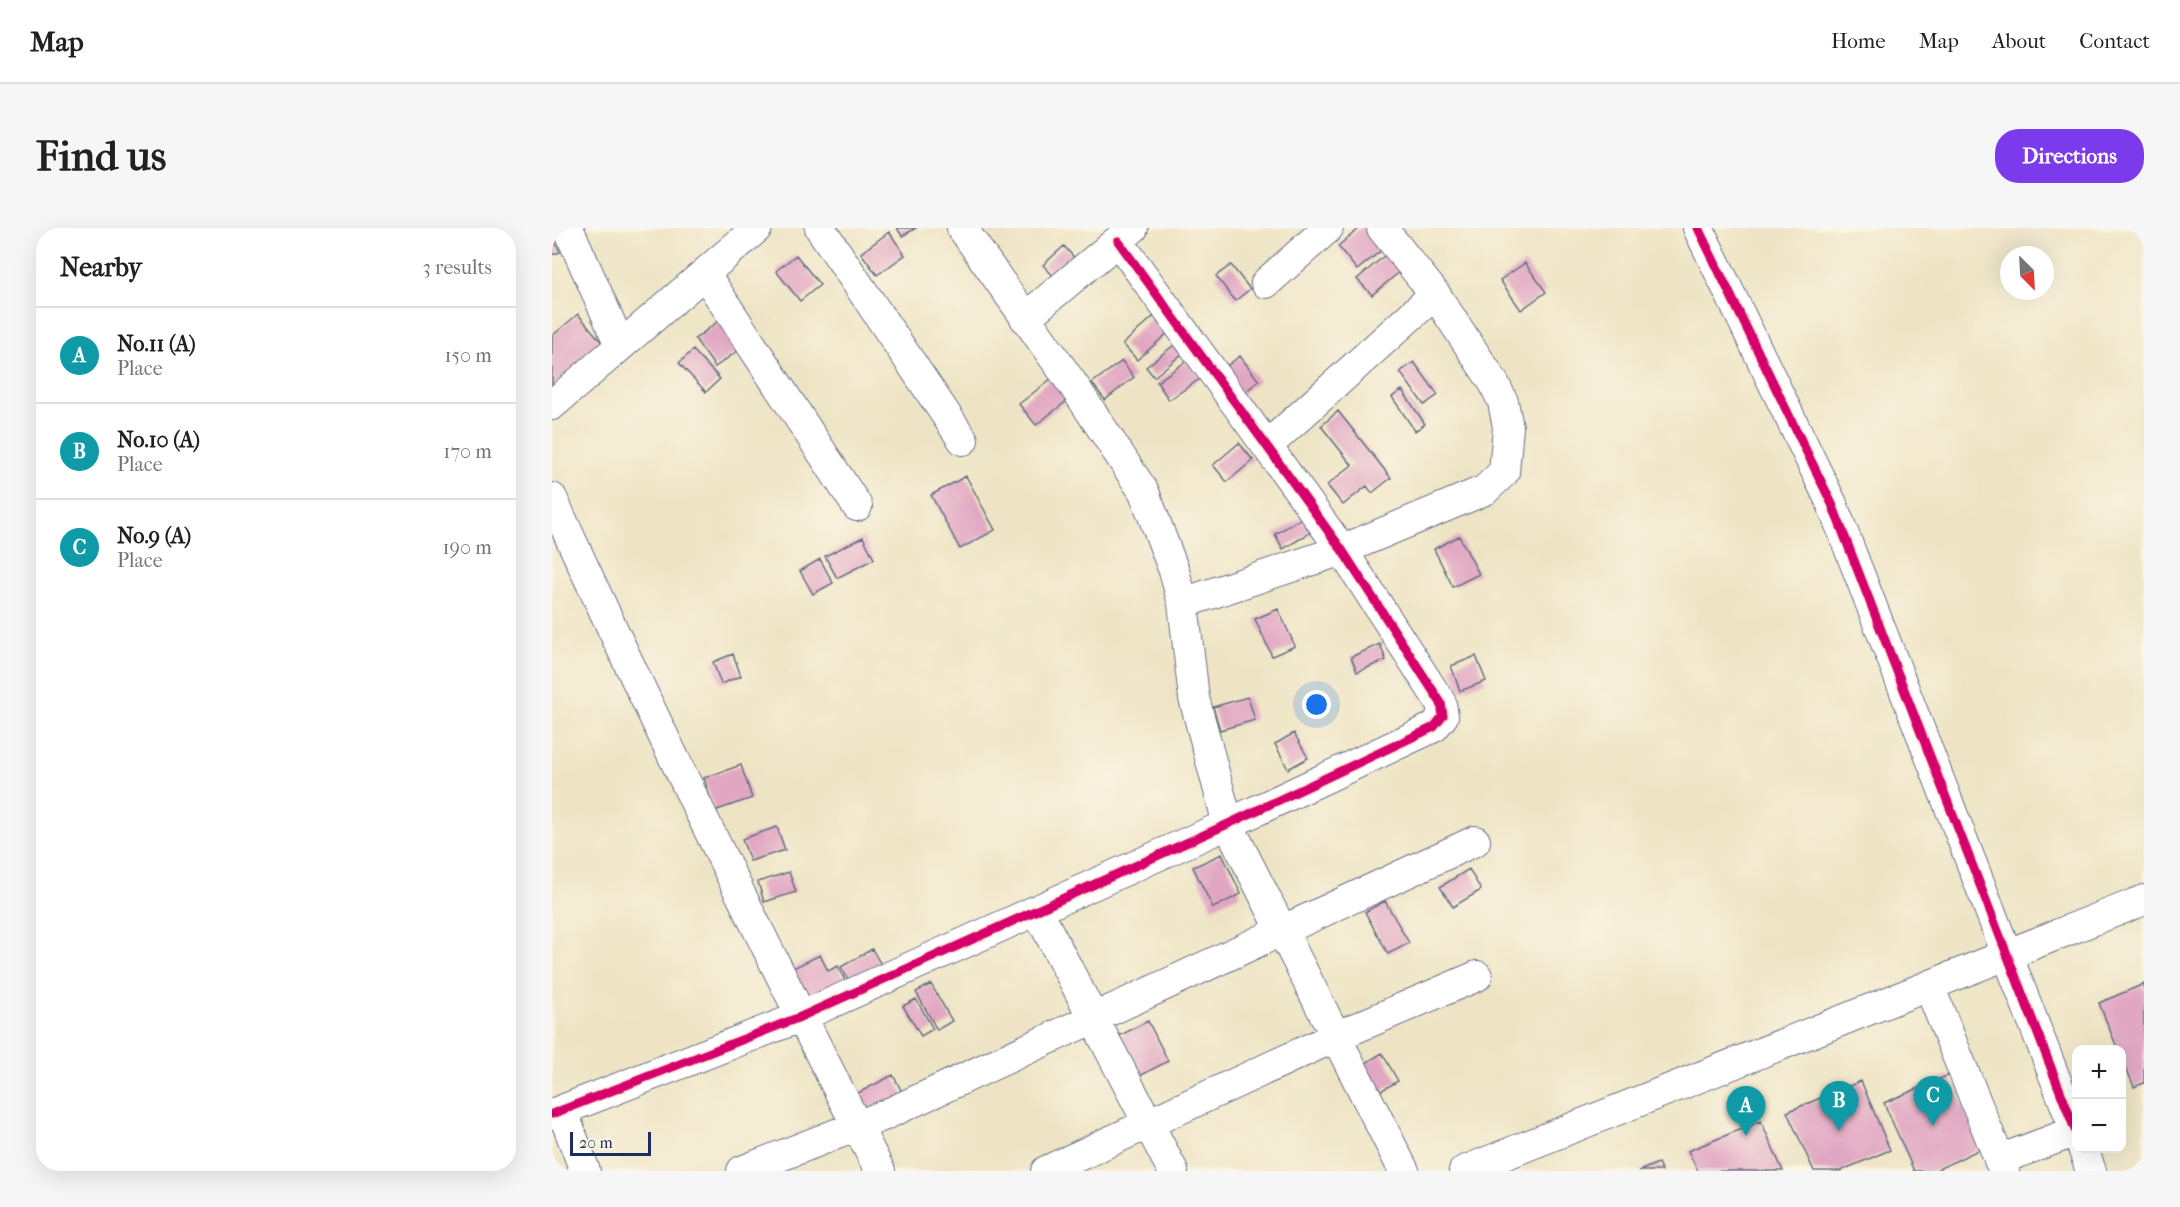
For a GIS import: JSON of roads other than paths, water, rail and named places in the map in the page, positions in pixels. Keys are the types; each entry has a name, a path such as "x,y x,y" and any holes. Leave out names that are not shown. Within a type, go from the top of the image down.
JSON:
{"street":[{"path":"568,228 620,345"},
{"path":"552,405 757,228"},
{"path":"820,228 963,440"},
{"path":"962,228 1138,481 1174,571 1183,603 1194,698 1228,824 1284,930 1404,1171"},
{"path":"1266,283 1328,228"},
{"path":"1183,603 1342,550 1485,490 1504,472 1508,428 1503,402 1494,383 1435,294 1382,228"},
{"path":"1698,228 1832,504 2072,1122"},
{"path":"585,1171 557,1112 800,1017 1228,824 1434,727 1443,716 1441,703 1342,550 1267,446 1126,234 1025,318"},
{"path":"705,274 857,506"},
{"path":"1267,446 1435,294"},
{"path":"552,498 641,694 800,1017 880,1171"},
{"path":"742,1171 858,1128 1475,841"},
{"path":"1464,1171 2144,900"},
{"path":"1037,910 1173,1171"},
{"path":"1046,1171 1337,1036 1477,976"},
{"path":"1929,986 2001,1166 2072,1134"},
{"path":"2084,1153 2091,1171"}],"place":[{"name":"No.9 (A)","path":"1933,1126"},
{"name":"No.10 (A)","path":"1839,1131"},
{"name":"No.11 (A)","path":"1746,1136"}]}
